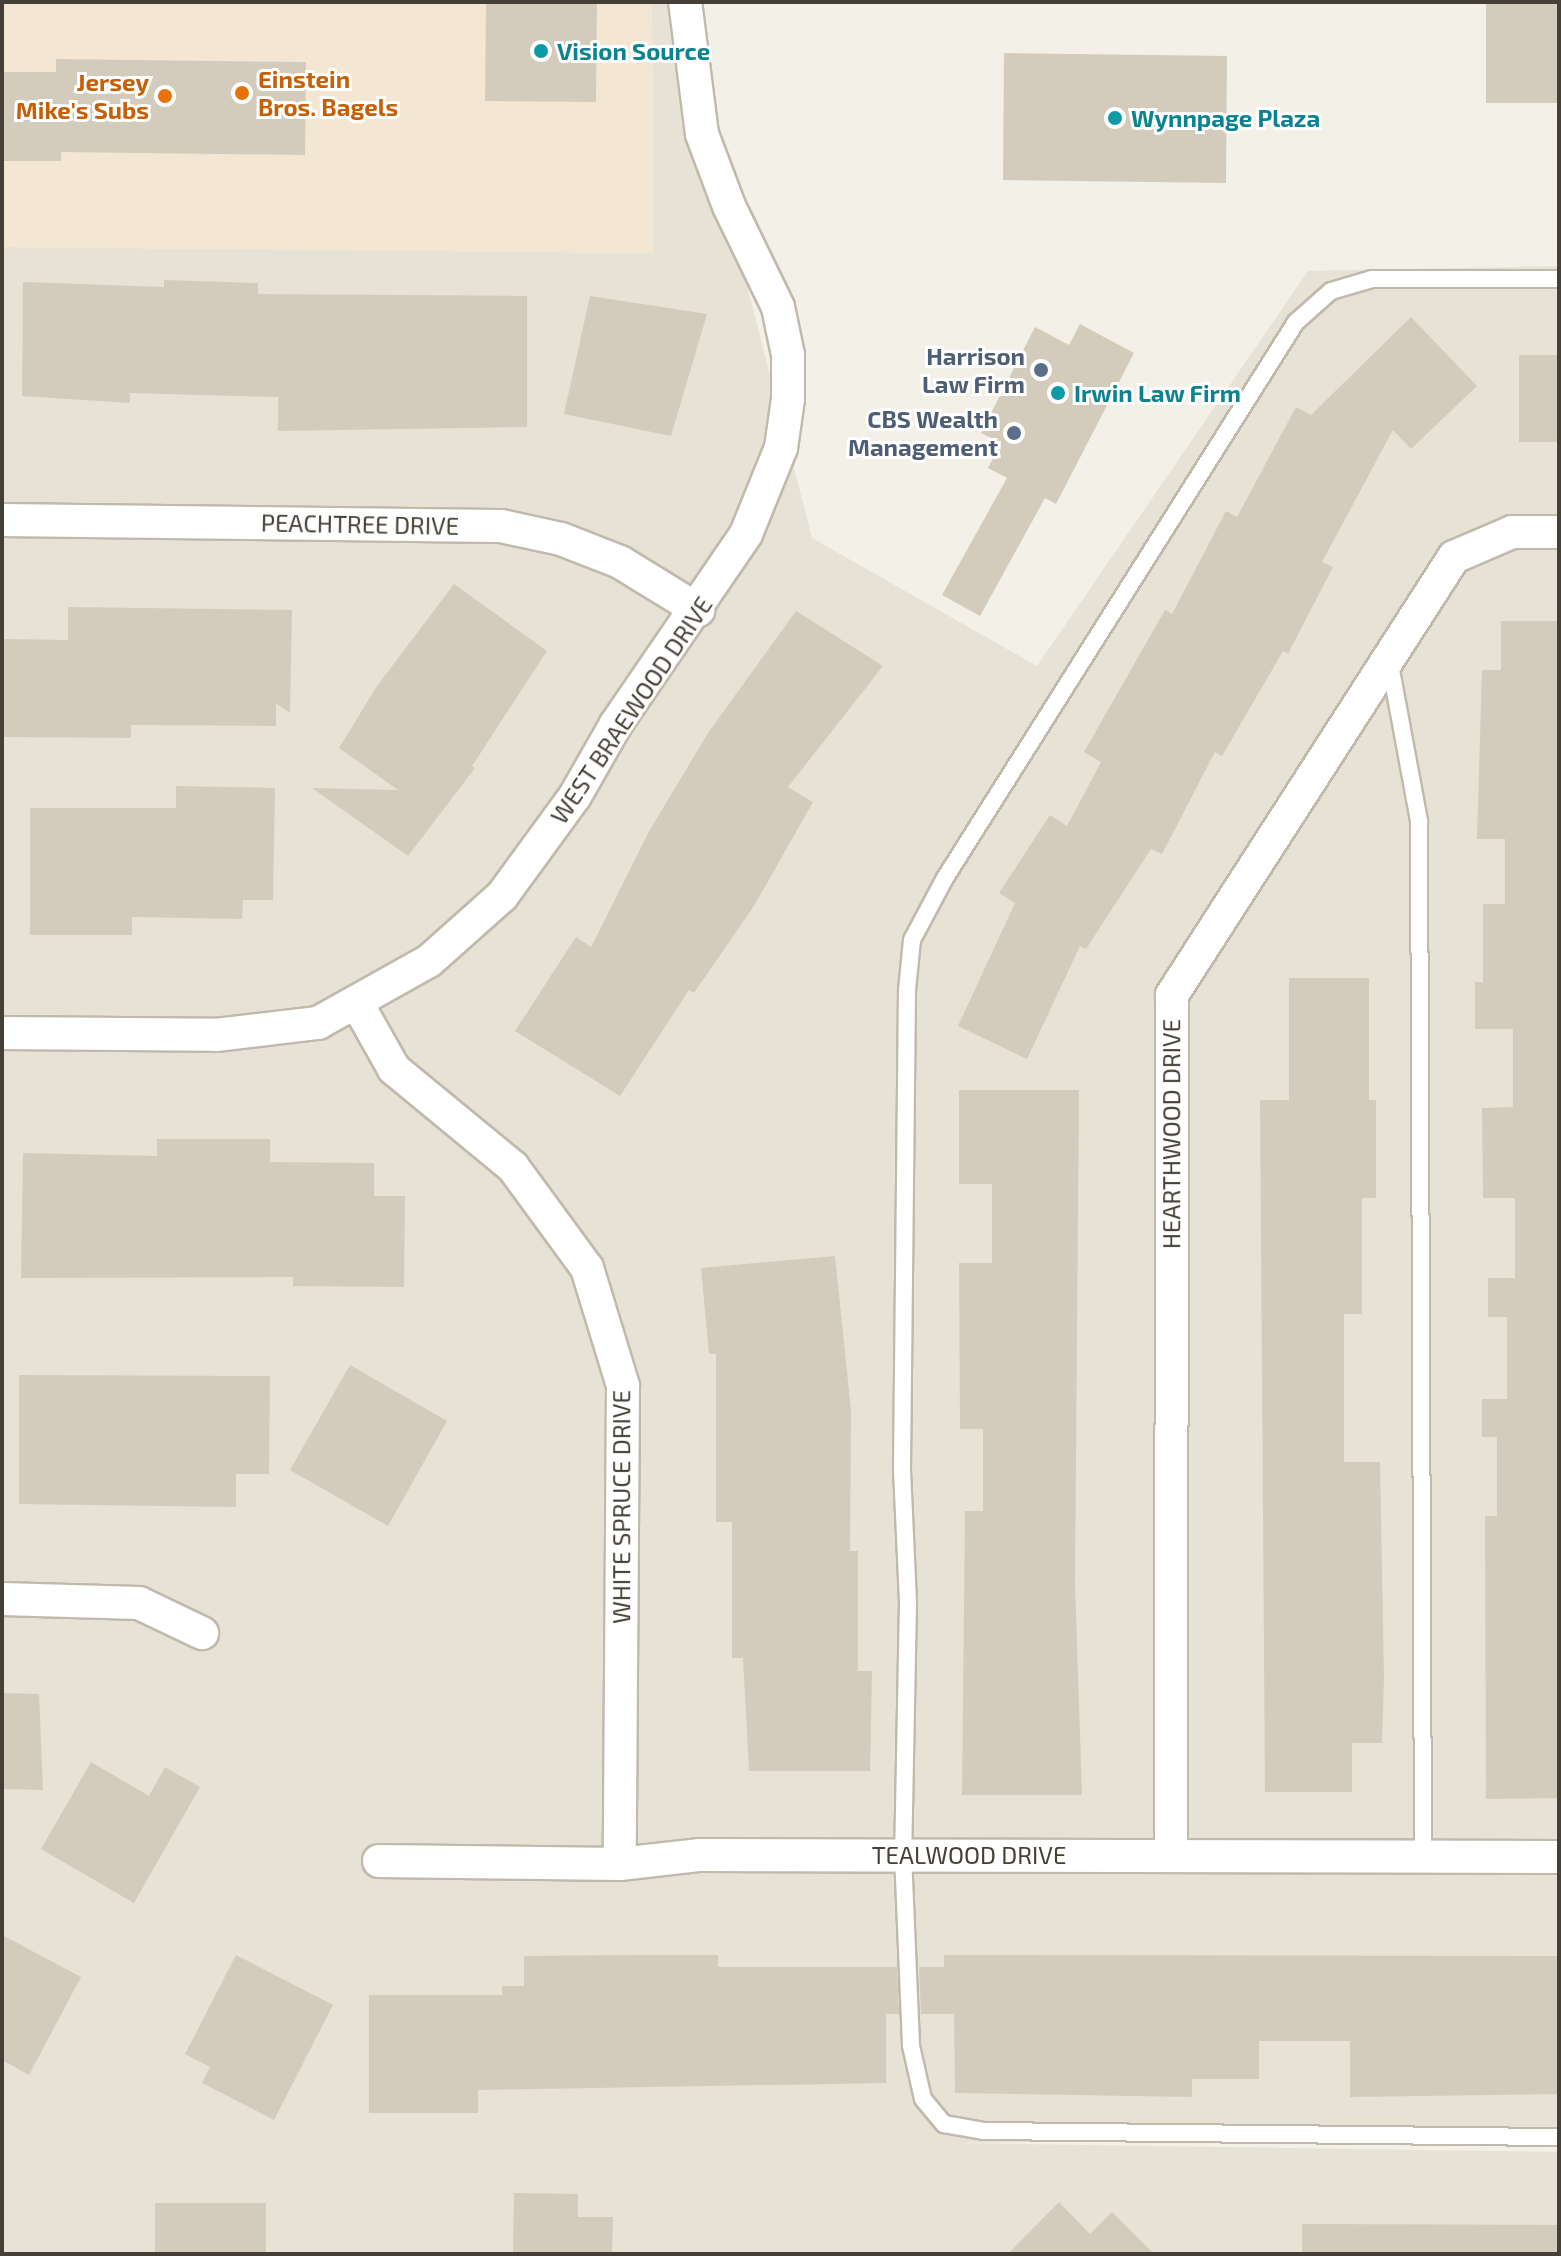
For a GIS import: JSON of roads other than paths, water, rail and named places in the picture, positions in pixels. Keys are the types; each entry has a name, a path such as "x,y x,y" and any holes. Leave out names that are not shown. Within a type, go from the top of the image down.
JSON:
{"street":[{"name":"WEST BRAEWOOD DRIVE","path":"2,1033 216,1035 318,1023 358,1005 429,961 502,896 698,610 746,534 781,448 788,355 778,307 729,206 702,134 685,2"},
{"name":"PEACHTREE DRIVE","path":"2,520 501,526 561,539 620,562 698,610"},
{"name":"HEARTHWOOD DRIVE","path":"1171,1855 1172,995 1388,654 1454,557 1512,532 1559,532"},
{"name":"WHITE SPRUCE DRIVE","path":"358,1005 394,1069 513,1167 587,1268 623,1386 620,1864"},
{"path":"2,1599 139,1603 202,1633"},
{"name":"TEALWOOD DRIVE","path":"379,1861 620,1864 700,1855 903,1854 1559,1857"}],"lane":[{"path":"1559,279 1372,279 1331,291 1296,322 945,878 912,940 903,1279 908,1602 903,1854 911,2046 923,2099 944,2124 983,2131 1559,2137"},
{"path":"1388,654 1419,821 1423,1857"}],"place":[{"name":"Vision Source","path":"541,51"},
{"name":"Einstein Bros. Bagels","path":"242,93"},
{"name":"Jersey Mike's Subs","path":"165,96"},
{"name":"Wynnpage Plaza","path":"1115,118"},
{"name":"Harrison Law Firm","path":"1041,370"},
{"name":"Irwin Law Firm","path":"1058,393"},
{"name":"CBS Wealth Management","path":"1014,433"}]}
